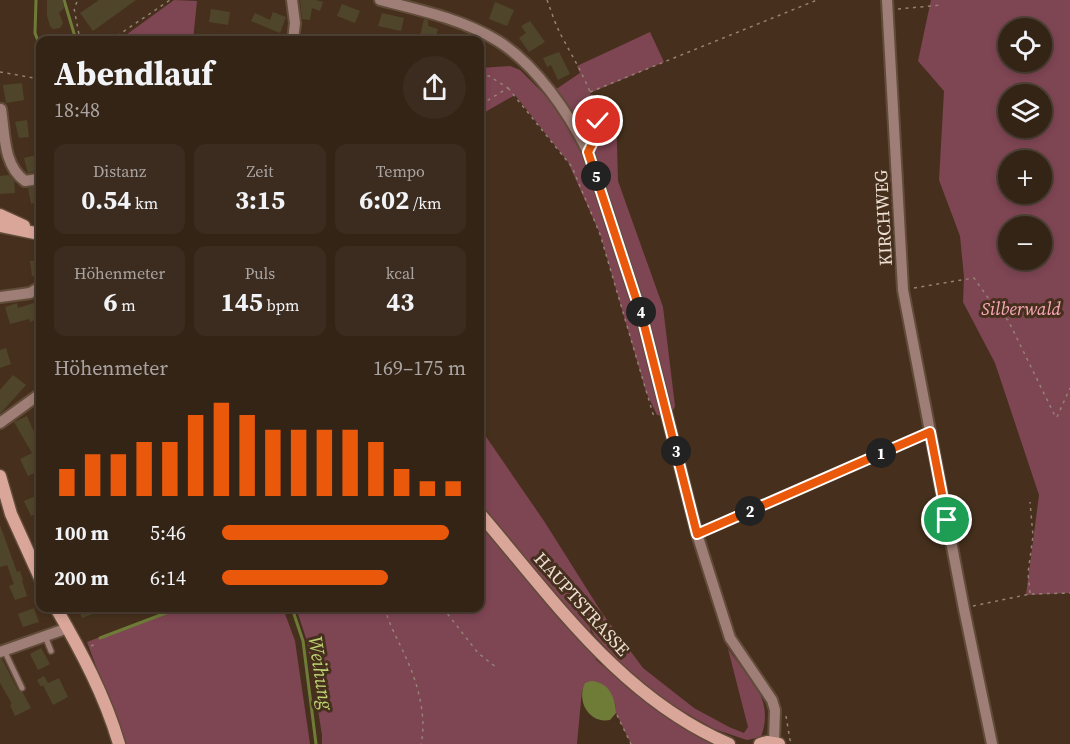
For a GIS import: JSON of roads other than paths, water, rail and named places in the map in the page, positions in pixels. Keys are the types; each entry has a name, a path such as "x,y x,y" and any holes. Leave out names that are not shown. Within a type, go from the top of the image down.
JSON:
{"main road":[{"path":"0,215 36,232"},
{"path":"0,226 36,233"},
{"path":"0,476 11,514 36,569"},
{"name":"HAUPTSTRASSE","path":"484,519 586,639 619,672 664,708 729,744"},
{"path":"58,612 99,691 112,720 119,744"},
{"path":"760,744 776,743"}],"street":[{"path":"292,0 295,23 293,36"},
{"path":"380,0 446,18 499,42 523,61 567,113 588,152 642,317 697,534 730,638 772,700 775,710 776,743"},
{"name":"KIRCHWEG","path":"888,5 903,290 992,744"},
{"path":"1,108 4,159 25,182 36,179"},
{"path":"0,297 30,293 36,289"},
{"path":"0,423 36,397"},
{"path":"2,651 68,628"}],"lane":[{"path":"45,636 51,651"},
{"path":"2,651 22,688"}],"waterway":[{"name":"Weihung","path":"36,0 36,36"},
{"path":"64,0 75,36"},
{"path":"100,638 168,612"},
{"name":"Weihung","path":"293,612 303,641 316,744"}],"park label":[{"name":"Silberwald","path":"1021,308"}]}
